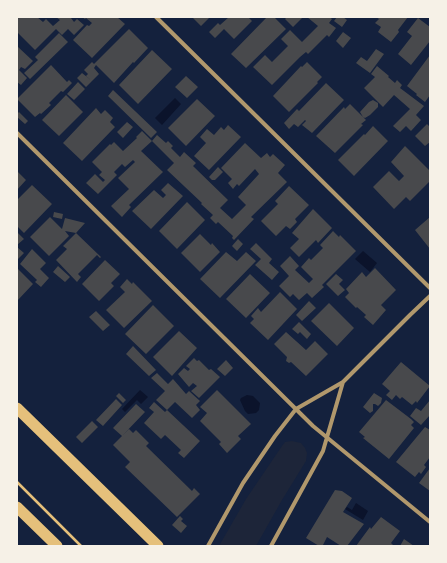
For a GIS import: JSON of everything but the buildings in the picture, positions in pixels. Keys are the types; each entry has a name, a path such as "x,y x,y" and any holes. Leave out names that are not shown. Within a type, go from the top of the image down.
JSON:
{"highway":[{"path":"17,408 158,546"},
{"path":"17,507 57,546"}],"street":[{"path":"156,17 430,288"},
{"path":"17,133 312,426 430,522"},
{"path":"208,546 243,483 275,436 296,410 343,382 430,296"},
{"path":"271,546 323,451 343,382"}],"path":[{"path":"17,482 81,546"}],"shaded area":[{"path":"175,98 181,104 162,125 155,118"},
{"path":"363,251 377,263 370,272 355,259"},
{"path":"140,390 148,397 141,404 137,400 125,412 122,409"},
{"path":"247,395 253,396 260,403 259,410 256,413 248,414 245,411 240,400"},
{"path":"292,441 301,443 305,448 307,453 306,461 256,546 219,546 246,499 282,446 285,442"},
{"path":"356,503 368,511 363,520 345,509 347,507 352,510"}]}
